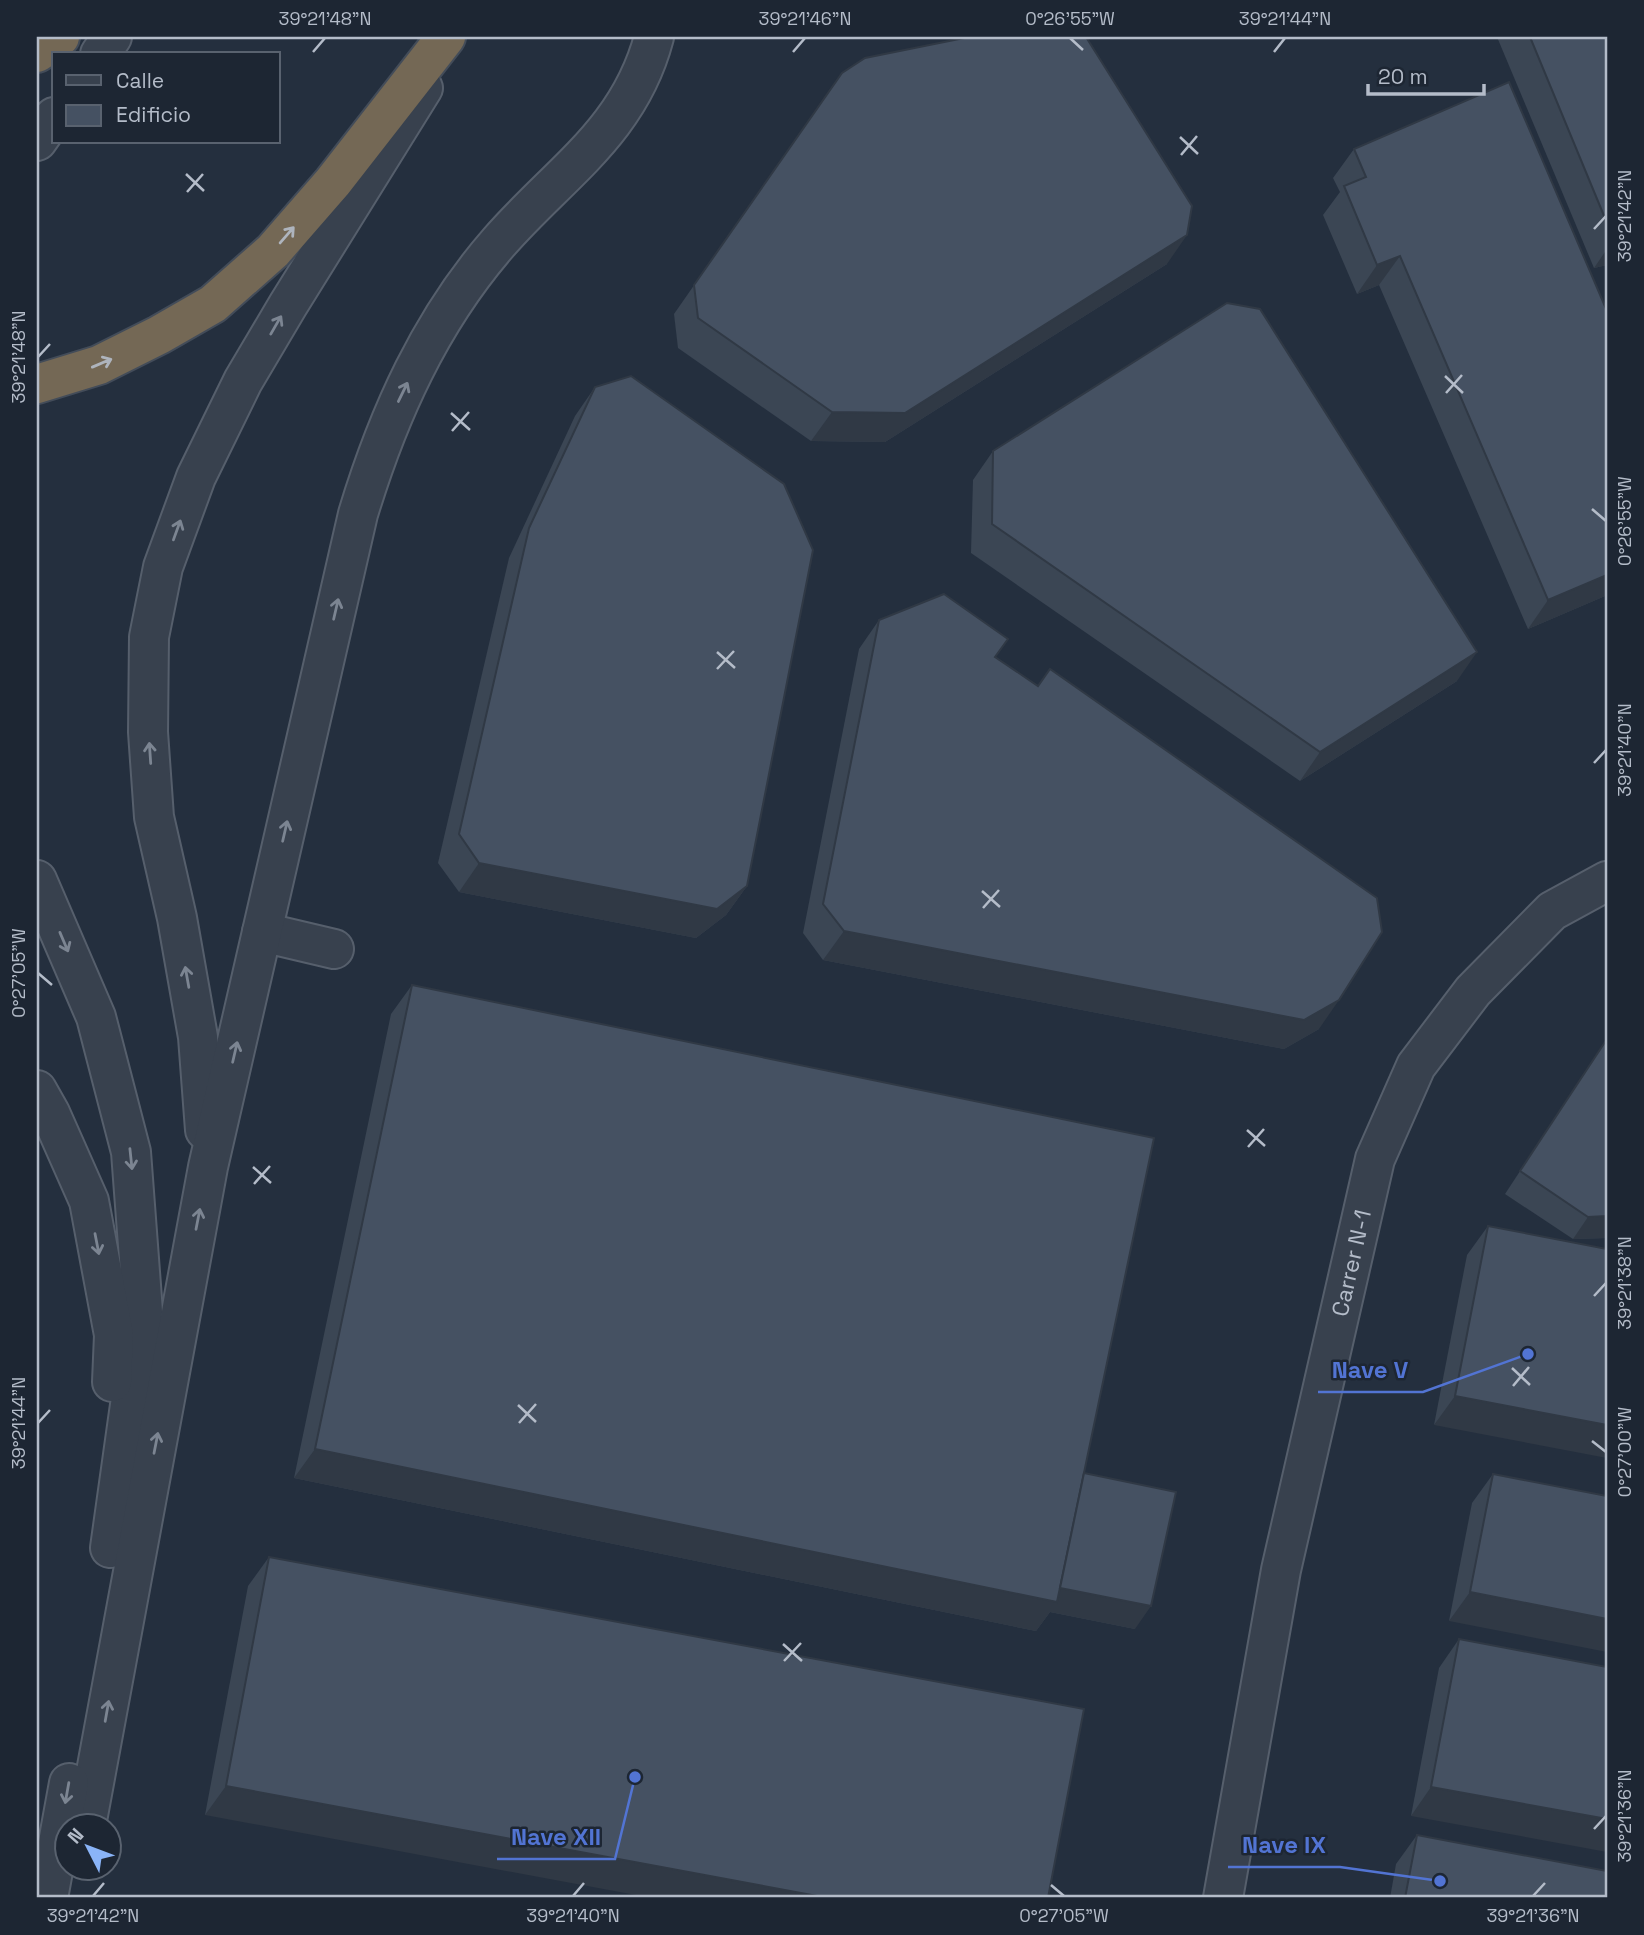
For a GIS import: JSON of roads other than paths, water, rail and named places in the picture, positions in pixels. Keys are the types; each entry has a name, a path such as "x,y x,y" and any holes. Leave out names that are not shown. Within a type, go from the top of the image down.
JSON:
{"highway":[{"path":"37,52 60,37"},
{"path":"37,384 99,365 213,304 273,251 333,182 446,37"}],"street":[{"path":"101,52 112,37"},
{"path":"208,1167 198,1037 177,918 154,817 149,744 149,637 163,567 196,477 243,381 455,37"},
{"path":"48,1898 130,1509 208,1167 358,514 383,437 424,349 474,274 499,242 598,143 635,87 654,37"},
{"path":"37,141 52,120"},
{"path":"37,880 96,1017 131,1152 143,1311 130,1509 88,1812"},
{"name":"Carrer N-1","path":"1223,1898 1281,1570 1376,1159 1416,1066 1473,991 1552,911 1607,881"},
{"path":"262,932 334,949"},
{"path":"37,1090 89,1200 114,1335 110,1451 130,1509"}],"place":[{"name":"Nave V","path":"1528,1354"},
{"name":"Nave XII","path":"635,1777"},
{"name":"Nave IX","path":"1440,1881"}]}
